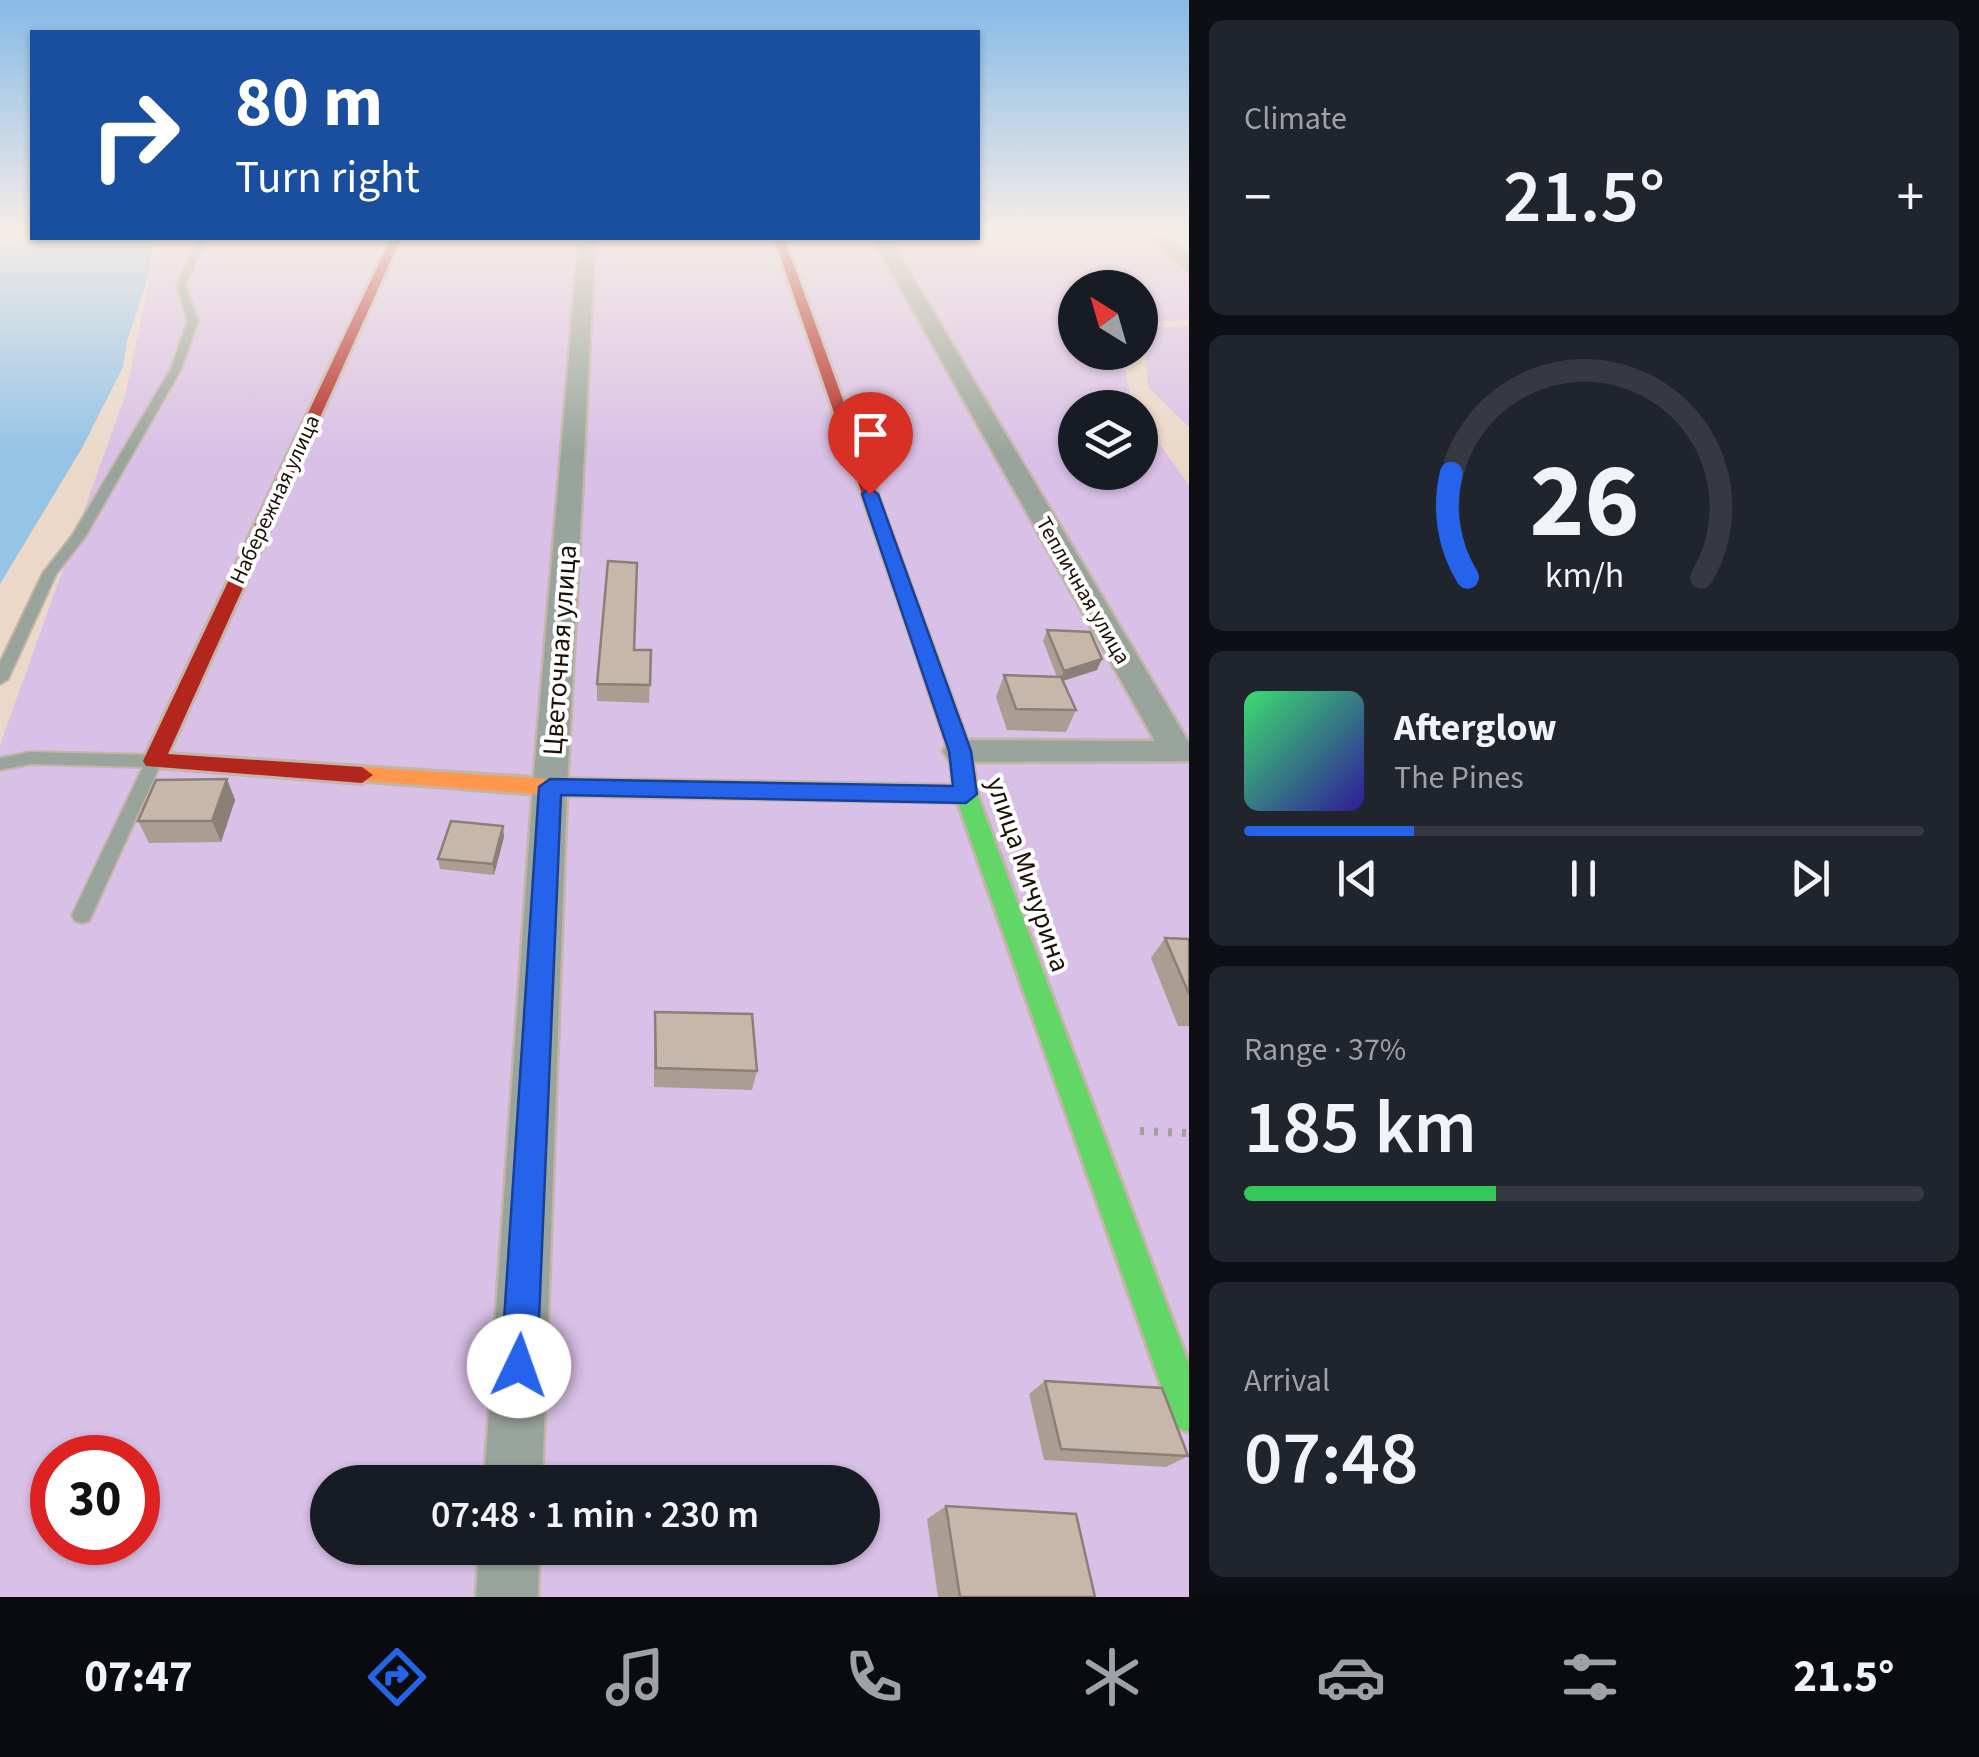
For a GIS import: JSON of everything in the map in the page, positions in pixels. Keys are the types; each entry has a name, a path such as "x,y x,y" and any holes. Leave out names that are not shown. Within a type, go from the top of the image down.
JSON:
{"street":[{"name":"Набережная улица","path":"154,760 365,305"},
{"name":"Цветочная улица","path":"514,1465 550,787 583,305"},
{"name":"улица Мичурина","path":"802,305 960,751 966,794 1189,1414"},
{"name":"Тепличная улица","path":"920,305 1178,754 960,751"},
{"path":"154,760 550,787 966,794"},
{"path":"507,1597 509,1565"}],"lane":[{"path":"0,679 50,573 105,492 147,411 176,369 194,321 188,305"},
{"path":"0,764 31,758 154,760 82,915"}],"shaded area":[{"path":"144,305 1058,305 1058,370 1125,370 1129,390 1058,390 1058,490 1158,490 1158,442 1189,485 1189,1597 0,1597 0,745 125,396"},
{"path":"1158,305 1189,305 1189,320 1158,322"},
{"path":"1189,326 1189,427 1158,397 1158,390 1148,387 1147,370 1158,370 1158,327"}],"water":[{"path":"0,305 139,305 123,367 82,448 0,584"}],"building":[{"path":"608,561 637,563 634,650 651,650 650,685 597,684"},
{"path":"1047,630 1090,632 1102,659 1064,671"},
{"path":"1004,675 1061,677 1076,710 1016,709"},
{"path":"227,779 212,821 138,821 156,780"},
{"path":"451,821 503,826 493,864 438,859"},
{"path":"1165,938 1189,939 1189,994"},
{"path":"655,1012 752,1014 757,1071 656,1068"},
{"path":"1045,1381 1162,1388 1188,1456 1061,1449"},
{"path":"946,1506 1076,1514 1095,1597 960,1597"}],"traffic: fast":[{"path":"917,628 960,751 966,794 1189,1414"}],"traffic: slow":[{"path":"362,775 550,787 966,794"}],"traffic: jam":[{"path":"362,775 154,761 365,305"},
{"path":"803,305 917,628"}],"route":[{"path":"519,1366 550,787 966,794 960,751 870,494"}]}
